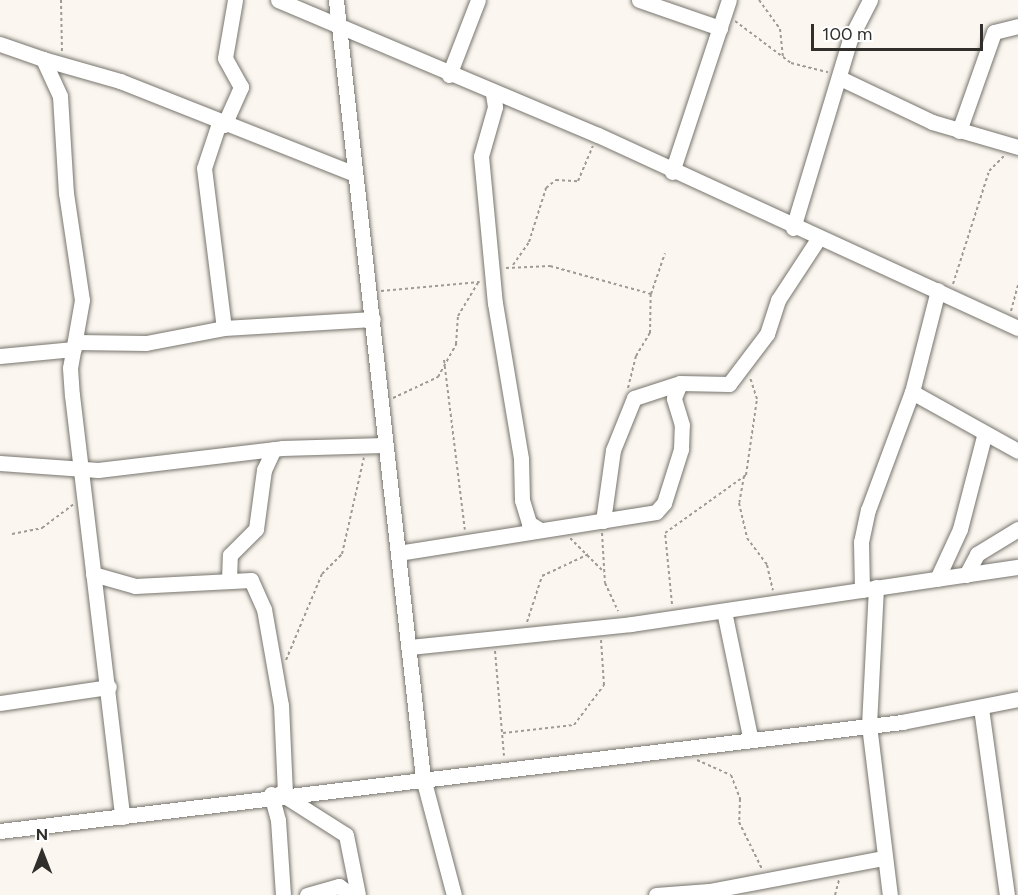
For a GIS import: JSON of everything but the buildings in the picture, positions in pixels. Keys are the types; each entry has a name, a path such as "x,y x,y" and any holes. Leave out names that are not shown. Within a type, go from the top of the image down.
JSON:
{"street":[{"path":"224,328 204,168 221,124 241,87 225,58 235,0"},
{"path":"336,0 336,28 352,173 373,319 382,419 378,445 398,553 423,778 454,895"},
{"path":"449,75 478,0"},
{"path":"639,0 722,23"},
{"path":"672,172 729,0"},
{"path":"793,228 842,79 850,39 870,0"},
{"path":"281,1 336,28 598,135 793,228 1011,324"},
{"path":"959,131 994,32 1018,26"},
{"path":"0,44 43,59 60,60 352,173"},
{"path":"43,59 60,96 66,193 82,300 76,345 70,368 100,658 110,687 122,816"},
{"path":"842,79 881,101 1015,150"},
{"path":"493,94 495,107 481,156 487,277 507,398 521,459 522,500 529,523 540,530"},
{"path":"603,521 613,450 629,405 639,395 680,383 729,384 743,361 767,334 778,300 818,239"},
{"path":"890,895 869,725 869,588 861,542 868,510 912,392 943,293"},
{"path":"0,356 52,354 76,345 146,344 224,328 373,319"},
{"path":"52,354 70,368"},
{"path":"398,553 558,529 663,507 681,449 682,425 674,398 680,383"},
{"path":"912,392 984,436 1018,451"},
{"path":"937,579 960,529 984,436"},
{"path":"0,463 82,468 220,459 274,449 378,445"},
{"path":"229,580 230,555 256,529 264,470 274,449"},
{"path":"966,575 977,554 1018,529"},
{"path":"410,647 631,624 1018,567"},
{"path":"93,574 135,586 251,580 264,609 281,705 278,820 283,895"},
{"path":"724,611 750,737"},
{"path":"0,703 110,687"},
{"path":"0,831 278,794 750,737 869,725 981,708 1018,699"},
{"path":"981,708 1007,895"},
{"path":"278,794 346,835 358,895"},
{"path":"656,895 709,891 766,877 884,858"},
{"path":"307,895 339,886 351,895"}],"path":[{"path":"60,60 61,0"},
{"path":"759,0 780,29 783,56"},
{"path":"722,23 749,27 783,56 842,79"},
{"path":"513,265 529,242 546,188 556,180 578,181 598,135"},
{"path":"943,293 989,171 1015,150"},
{"path":"629,405 632,367 650,333 651,294 665,253"},
{"path":"369,292 487,277 513,265 550,266 651,294"},
{"path":"382,419 397,395 434,382 444,360 456,344 458,315 487,277"},
{"path":"1011,324 1018,285"},
{"path":"444,360 467,542"},
{"path":"743,361 757,399 739,503 747,538 767,565 776,603"},
{"path":"284,664 322,574 342,554 364,458 378,445"},
{"path":"672,618 665,533 744,476"},
{"path":"12,534 42,528 84,493"},
{"path":"603,521 604,572 616,609 631,624"},
{"path":"558,529 589,554 604,572"},
{"path":"518,637 534,608 542,576 589,554"},
{"path":"503,733 567,728 597,700 604,679 600,628"},
{"path":"494,639 504,768"},
{"path":"690,758 731,775 740,799 739,822 766,877"}]}
